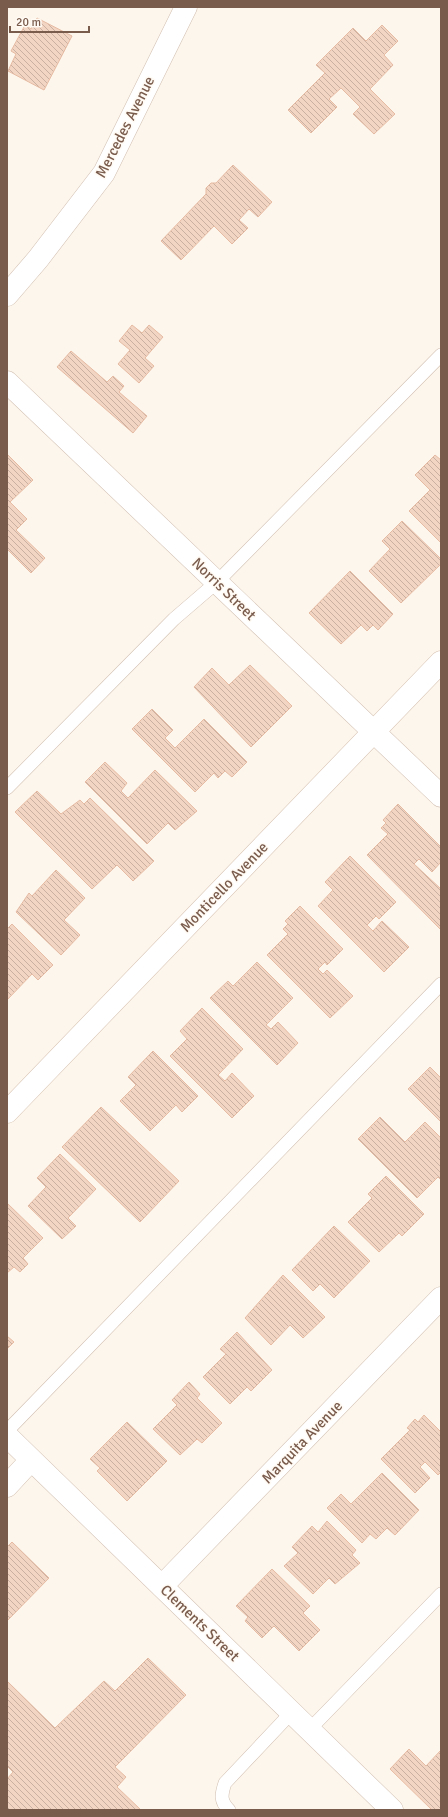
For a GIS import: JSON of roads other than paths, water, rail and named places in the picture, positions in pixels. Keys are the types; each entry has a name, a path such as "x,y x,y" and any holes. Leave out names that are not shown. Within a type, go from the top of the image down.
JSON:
{"street":[{"name":"Mercedes Avenue","path":"7,295 38,259 104,173 186,7"},
{"name":"Norris Street","path":"7,382 441,796"},
{"name":"Monticello Avenue","path":"7,1112 441,662"},
{"name":"Marquita Avenue","path":"162,1586 441,1298"},
{"name":"Clements Street","path":"7,1436 392,1810"},
{"path":"7,1486 31,1460"}],"lane":[{"path":"7,788 174,619 217,582 441,355"},
{"path":"7,1431 441,984"},
{"path":"310,1729 441,1594"},
{"path":"226,1807 221,1796 226,1784 292,1712"}]}
